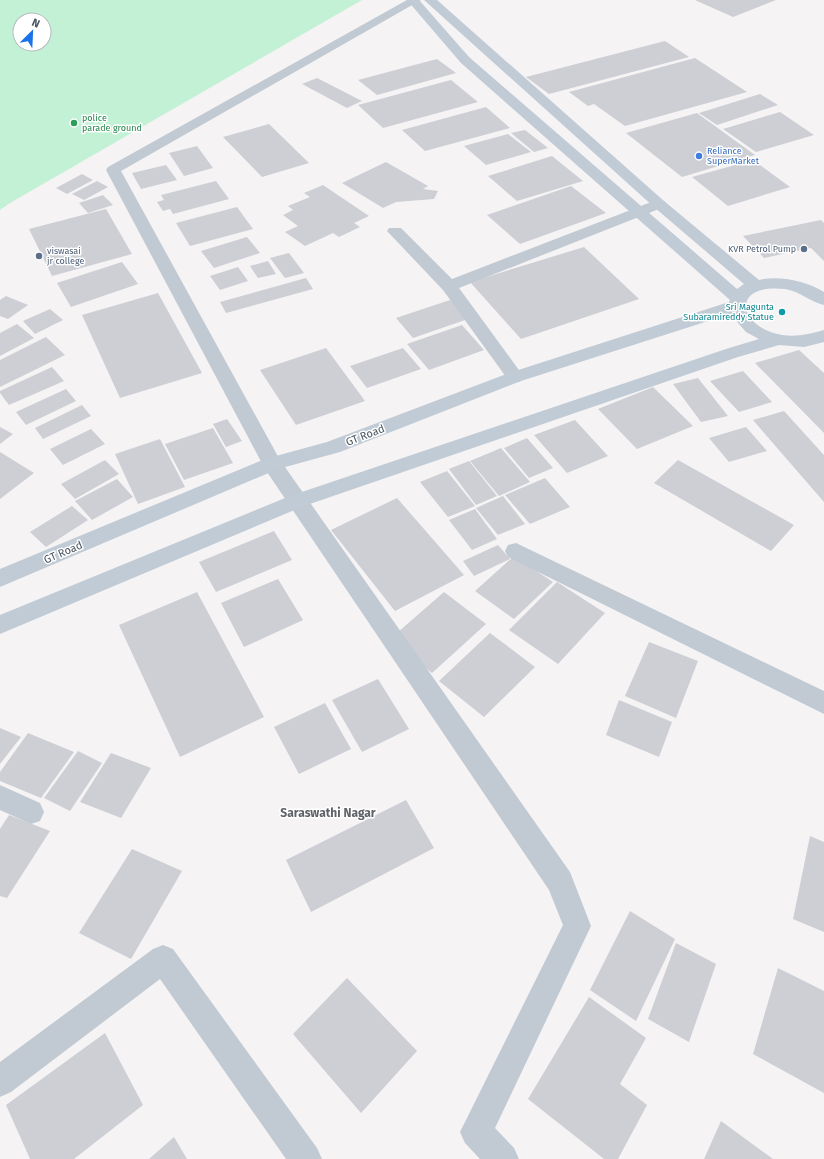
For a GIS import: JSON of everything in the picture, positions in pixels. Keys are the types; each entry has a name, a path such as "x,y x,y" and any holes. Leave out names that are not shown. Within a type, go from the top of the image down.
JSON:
{"main road":[{"path":"414,0 465,60 640,212 737,302 740,316 748,326 761,334 777,340 794,342 817,338 824,353"},
{"path":"430,0 659,204 755,285"},
{"path":"737,302 745,290 755,285 779,283 804,288 824,287"},
{"path":"804,288 824,300"},
{"name":"GT Road","path":"0,578 272,464 333,447 515,377 737,302"},
{"path":"0,625 297,501 732,353 777,340"}],"street":[{"path":"414,0 113,170 272,464 560,882 577,926 476,1132 503,1159"},
{"path":"449,286 659,204"},
{"path":"395,231 449,286 515,377"},
{"path":"516,550 824,703"},
{"path":"0,797 31,812"},
{"path":"0,1081 163,959 306,1159"}],"green space":[{"name":"police parade ground","path":"0,0 362,0 0,210"}],"building":[{"path":"695,0 776,0 733,17"},
{"path":"665,41 689,57 549,94 526,77"},
{"path":"695,58 747,92 625,126 594,104 588,106 569,92"},
{"path":"437,59 456,73 377,95 358,80"},
{"path":"317,78 362,101 347,108 302,84"},
{"path":"451,80 478,102 383,128 358,105"},
{"path":"760,94 778,105 717,125 699,113"},
{"path":"486,107 510,128 425,151 402,130"},
{"path":"780,112 814,135 756,152 723,129"},
{"path":"697,113 755,155 682,177 626,133"},
{"path":"269,124 309,163 262,177 223,137"},
{"path":"525,130 548,148 534,152 511,133"},
{"path":"508,134 531,152 486,165 464,146"},
{"path":"197,146 213,168 184,176 169,153"},
{"path":"552,156 583,181 517,201 488,176"},
{"path":"753,160 790,187 728,206 692,177"},
{"path":"386,162 428,186 423,189 438,191 434,199 396,202 383,208 342,183"},
{"path":"166,165 177,180 141,189 132,173"},
{"path":"82,174 93,180 67,194 56,188"},
{"path":"97,181 108,187 84,200 72,194"},
{"path":"216,181 229,199 173,214 170,209 163,211 157,202 164,200 161,195"},
{"path":"323,185 369,216 354,223 360,227 339,237 333,233 305,246 285,232 298,226 283,215 293,210 288,206 310,197 304,193"},
{"path":"571,186 606,213 520,244 487,215"},
{"path":"103,195 113,205 88,213 79,203"},
{"path":"237,207 253,229 190,246 176,223"},
{"path":"106,209 132,254 52,276 29,229"},
{"path":"821,220 824,223 824,261 811,248 764,258 743,236"},
{"path":"247,237 260,253 214,268 201,251"},
{"path":"584,247 639,299 521,339 470,282"},
{"path":"289,253 304,273 285,278 270,258"},
{"path":"268,261 276,274 258,278 250,266"},
{"path":"122,262 138,284 71,307 57,283"},
{"path":"238,267 248,281 220,290 210,276"},
{"path":"306,278 313,289 226,313 220,302"},
{"path":"158,293 202,373 120,398 82,315"},
{"path":"6,296 28,305 8,319 0,316 0,300"},
{"path":"450,300 468,319 413,338 396,318"},
{"path":"50,309 63,320 35,334 23,321"},
{"path":"17,324 34,338 0,356 0,333"},
{"path":"462,325 484,350 429,370 407,344"},
{"path":"46,337 65,355 0,387 0,360"},
{"path":"326,348 365,401 296,425 260,370"},
{"path":"403,348 421,369 367,388 350,366"},
{"path":"799,350 824,373 824,433 755,363"},
{"path":"52,367 64,381 9,405 0,393 0,391"},
{"path":"743,371 772,402 739,412 710,381"},
{"path":"698,378 728,416 701,422 673,384"},
{"path":"653,387 693,426 637,449 598,409"},
{"path":"66,389 76,401 26,425 16,412"},
{"path":"82,405 91,416 43,439 35,428"},
{"path":"784,411 824,455 824,502 753,420"},
{"path":"227,419 242,441 226,447 213,424"},
{"path":"575,420 608,456 567,473 534,435"},
{"path":"0,427 13,434 0,444"},
{"path":"746,427 767,451 729,462 709,438"},
{"path":"213,428 233,463 184,480 165,444"},
{"path":"91,429 105,444 63,465 50,449"},
{"path":"527,438 553,468 529,478 504,448"},
{"path":"160,439 185,487 138,504 115,454"},
{"path":"501,448 530,482 499,496 470,461"},
{"path":"0,452 34,473 0,499"},
{"path":"105,460 119,474 75,499 61,484"},
{"path":"678,460 794,525 771,551 654,483"},
{"path":"469,461 497,496 476,505 449,469"},
{"path":"447,471 475,506 448,517 420,482"},
{"path":"545,478 570,507 530,524 505,495"},
{"path":"117,479 133,497 92,520 75,501"},
{"path":"503,496 525,524 498,535 476,508"},
{"path":"397,498 464,575 395,611 331,530"},
{"path":"72,506 88,520 46,547 30,532"},
{"path":"475,509 497,539 472,550 449,520"},
{"path":"274,531 292,560 216,592 199,562"},
{"path":"498,545 510,559 474,576 463,561"},
{"path":"514,556 553,582 514,619 475,591"},
{"path":"278,579 303,620 244,647 221,603"},
{"path":"557,582 605,613 558,664 509,630"},
{"path":"197,592 264,717 180,757 119,625"},
{"path":"444,592 486,624 432,673 390,639"},
{"path":"490,633 535,667 484,717 439,681"},
{"path":"649,642 698,661 676,718 625,696"},
{"path":"378,679 409,729 362,752 332,700"},
{"path":"619,700 672,722 659,757 606,735"},
{"path":"325,703 351,749 299,774 274,727"},
{"path":"0,728 21,737 0,764"},
{"path":"28,733 74,752 41,798 0,781 0,772"},
{"path":"78,751 102,763 70,811 44,798"},
{"path":"111,753 151,768 121,818 80,802"},
{"path":"406,800 434,848 311,912 286,860"},
{"path":"9,815 50,831 7,898 0,896 0,829"},
{"path":"810,836 824,842 824,932 793,919"},
{"path":"132,849 182,871 131,959 79,933"},
{"path":"630,911 675,939 636,1021 590,990"},
{"path":"676,943 716,964 689,1042 648,1019"},
{"path":"778,968 824,991 824,1093 753,1054"},
{"path":"347,978 417,1051 361,1113 293,1034"},
{"path":"589,997 646,1038 620,1084 647,1105 618,1159 604,1159 528,1099"},
{"path":"105,1033 143,1105 74,1159 30,1159 6,1105"},
{"path":"721,1121 773,1159 704,1159"},
{"path":"174,1137 187,1159 149,1159"}],"place":[{"name":"police parade ground","path":"74,123"},
{"name":"Reliance SuperMarket","path":"699,156"},
{"name":"KVR Petrol Pump","path":"804,249"},
{"name":"viswasai jr college","path":"39,256"},
{"name":"Sri Magunta Subaramireddy Statue","path":"782,312"}],"district":[{"name":"Saraswathi Nagar","path":"328,813"}]}
